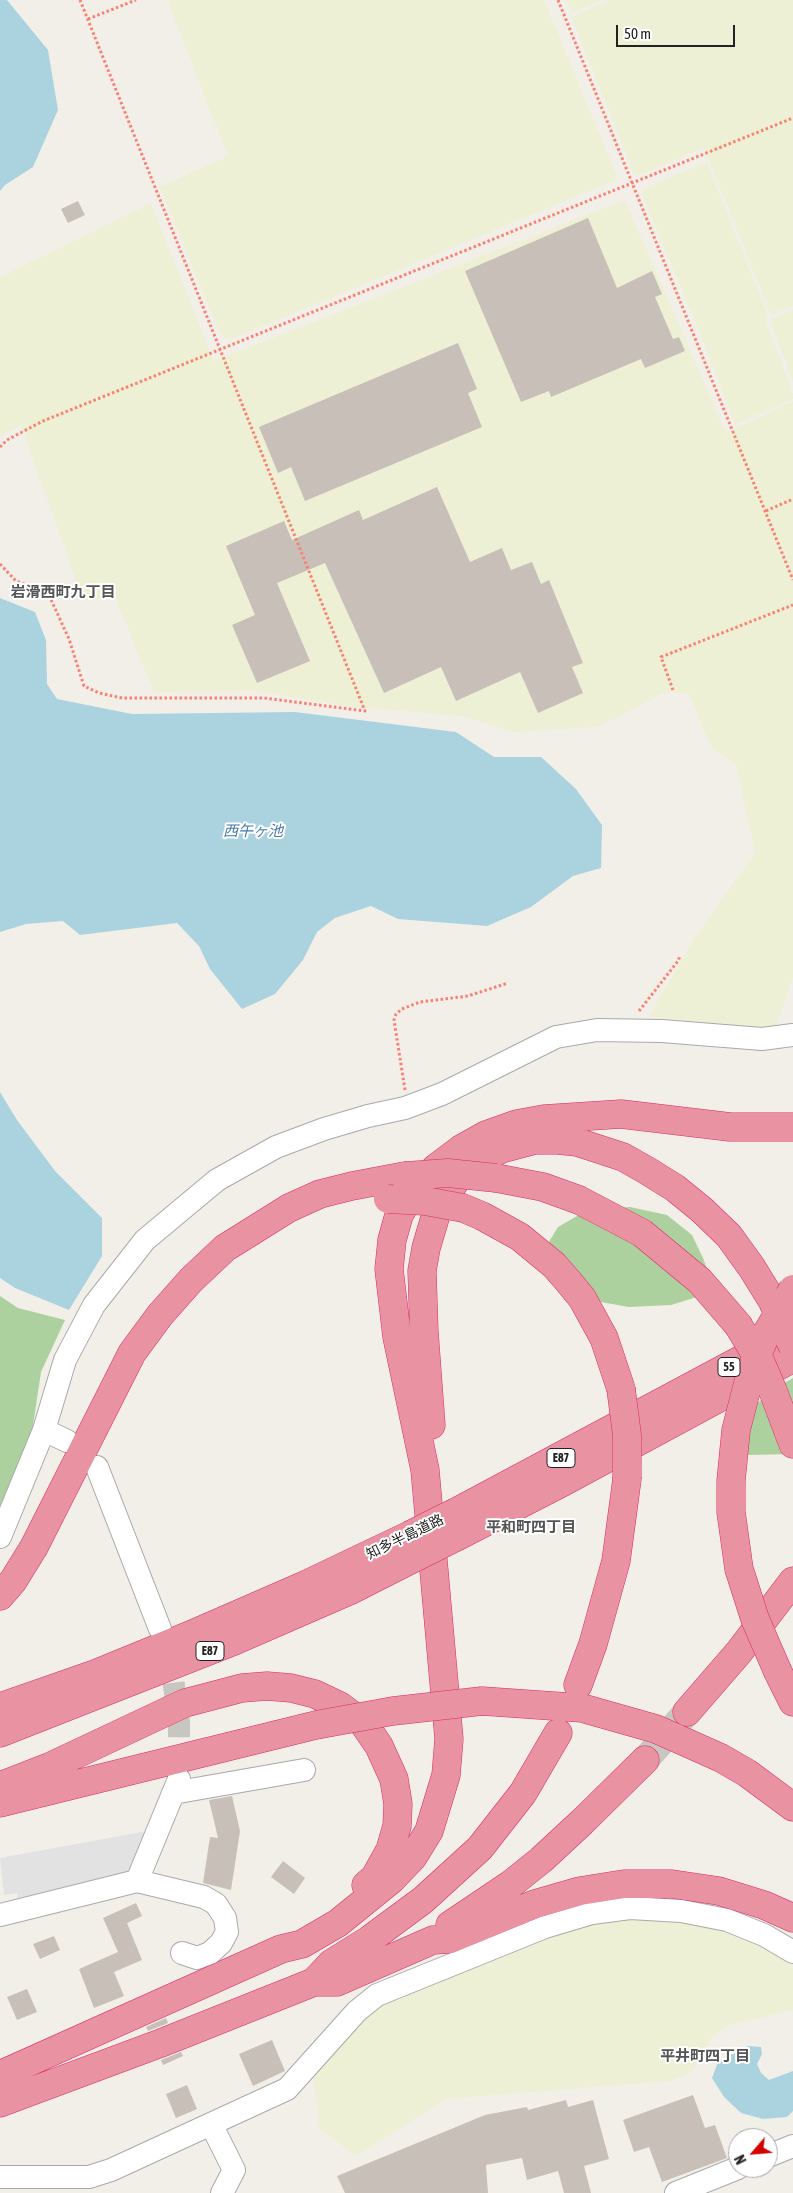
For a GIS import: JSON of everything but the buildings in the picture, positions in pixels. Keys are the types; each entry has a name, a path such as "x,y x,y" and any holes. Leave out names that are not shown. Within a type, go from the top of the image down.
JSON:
{"highway":[{"path":"0,2075 281,1949 302,1944 367,1901 391,1880 413,1856 428,1831 446,1775 449,1739 420,1556 425,1470 397,1337 389,1269 392,1240 399,1215 414,1189 437,1166 461,1148 486,1135 517,1124 544,1119 621,1114 730,1127 793,1127"},
{"path":"420,1556 441,1559 424,1331 422,1271 426,1248 437,1211 456,1180 470,1166 501,1149 535,1140 577,1142 623,1157 675,1188 702,1210 729,1236 752,1268 783,1296 793,1347"},
{"path":"0,1596 13,1581 34,1547 132,1353 160,1315 191,1280 225,1248 289,1208 336,1190 379,1179 448,1173 496,1178 543,1187 579,1200 642,1233 700,1281 738,1325 761,1363 793,1444"},
{"path":"191,1280 277,1230 312,1214 345,1204 388,1199 425,1201 463,1208 520,1237 554,1265 582,1298 604,1338 621,1389 627,1434 627,1479 616,1561 593,1644 578,1685"},
{"path":"783,1296 752,1368 736,1430 730,1481 731,1512 739,1569 755,1619 793,1702"},
{"name":"知多半島道路","path":"670,1412 793,1331"},
{"name":"知多半島道路","path":"0,1733 234,1641 349,1591 420,1556 457,1524 670,1412 793,1358"},
{"name":"知多半島道路","path":"0,1707 96,1674 305,1585 420,1556"},
{"path":"687,1712 739,1652 793,1581"},
{"path":"0,1786 58,1763 155,1715 214,1694 266,1686 291,1688 315,1694 340,1706 364,1724 379,1746 394,1779 398,1804 396,1826 390,1850 375,1877 355,1896 281,1949"},
{"path":"0,1803 316,1725 393,1711 482,1701 582,1708 656,1729 747,1773 793,1807"},
{"path":"314,1982 332,1963 369,1940 423,1900 480,1848 523,1793 558,1733"},
{"path":"433,1940 443,1929 492,1898 541,1860 644,1760"},
{"path":"0,2103 161,2043 314,1982 337,1982 433,1940 450,1939 535,1904 571,1893 624,1884 672,1884 719,1891 764,1905 793,1918"}],"street":[{"path":"0,1537 44,1430 65,1360 94,1304 145,1240 217,1180 276,1147 324,1129 409,1107 479,1076 532,1047 556,1037 597,1030 762,1039 793,1035"},
{"path":"44,1430 67,1441"},
{"path":"97,1467 160,1629"},
{"path":"137,1881 176,1786 304,1770"},
{"path":"0,1915 137,1881 204,1897 216,1904 225,1918 227,1932 221,1943 210,1953 197,1958 182,1953"},
{"path":"0,2177 89,2178 112,2170 287,2089 357,2011 377,1995 545,1927 592,1913 630,1908 681,1911 727,1920 764,1935 793,1952"},
{"path":"211,2124 234,2170 222,2193"},
{"path":"778,2152 793,2146"},
{"path":"676,2193 728,2172"}],"path":[{"path":"0,564 16,581 48,593 69,638 84,686 99,693 122,698 264,698 365,711 80,0"},
{"path":"88,19 136,0"},
{"path":"558,0 633,181 793,580"},
{"path":"0,447 7,440 43,421 633,181 793,118"},
{"path":"766,511 793,499"},
{"path":"673,690 661,657 793,605"},
{"path":"629,1031 631,1021 680,956"},
{"path":"409,1107 394,1020 396,1014 402,1009 420,1002 468,996 508,983"}],"green space":[{"path":"167,0 544,0 618,179 232,339 225,338 220,334 160,187 228,156"},
{"path":"566,0 602,0 572,13"},
{"path":"610,0 793,0 793,306 771,315 704,148 640,175 634,174 571,17"},
{"path":"707,162 768,315 766,322 793,394 793,399 735,425 704,343 642,195 644,188"},
{"path":"625,200 726,433 793,401 793,977 775,1029 739,1027 649,1016 695,937 755,853 736,764 713,750 689,694 668,691 598,727 513,732 461,716 353,707 255,691 154,692 114,595 84,602 21,426 0,436 0,277 151,203 214,361"},
{"path":"793,310 793,382 770,319"},
{"path":"630,1207 667,1215 692,1235 711,1279 697,1297 671,1305 629,1307 589,1300 547,1245 558,1227 589,1209"},
{"path":"0,1296 18,1308 65,1320 41,1372 32,1432 0,1520"},
{"path":"793,1378 793,1454 748,1455 734,1440 755,1405 776,1388"},
{"path":"647,1916 732,1931 770,1949 793,1968 793,2010 726,2026 711,2039 691,2073 671,2081 446,2099 357,2156 320,2130 313,2074 372,2008 555,1931 598,1921"}],"shaded area":[{"path":"153,1830 131,1878 19,1906 17,1893 4,1895 0,1858"}],"water":[{"path":"0,0 7,0 48,50 58,110 33,167 5,185 0,191"},
{"name":"西午ヶ池","path":"0,598 35,612 46,640 47,684 57,699 132,714 295,712 456,732 494,757 541,757 576,789 602,825 601,868 573,876 531,907 487,926 398,919 371,906 335,918 317,932 303,960 275,994 242,1009 210,969 199,946 177,923 80,935 63,921 26,924 0,932"},
{"path":"0,1092 17,1120 55,1171 102,1218 102,1256 69,1310 15,1288 0,1278"},
{"path":"748,2046 761,2047 762,2054 757,2064 761,2073 769,2080 793,2071 793,2111 787,2117 763,2119 741,2113 724,2097 712,2078 718,2062"}],"tunnel":[{"path":"169,1650 179,1722 179,1775"},
{"path":"645,1760 687,1712"}],"district":[{"name":"岩滑西町九丁目","path":"63,592"},
{"name":"平和町四丁目","path":"531,1527"},
{"name":"平井町四丁目","path":"705,2056"}]}
